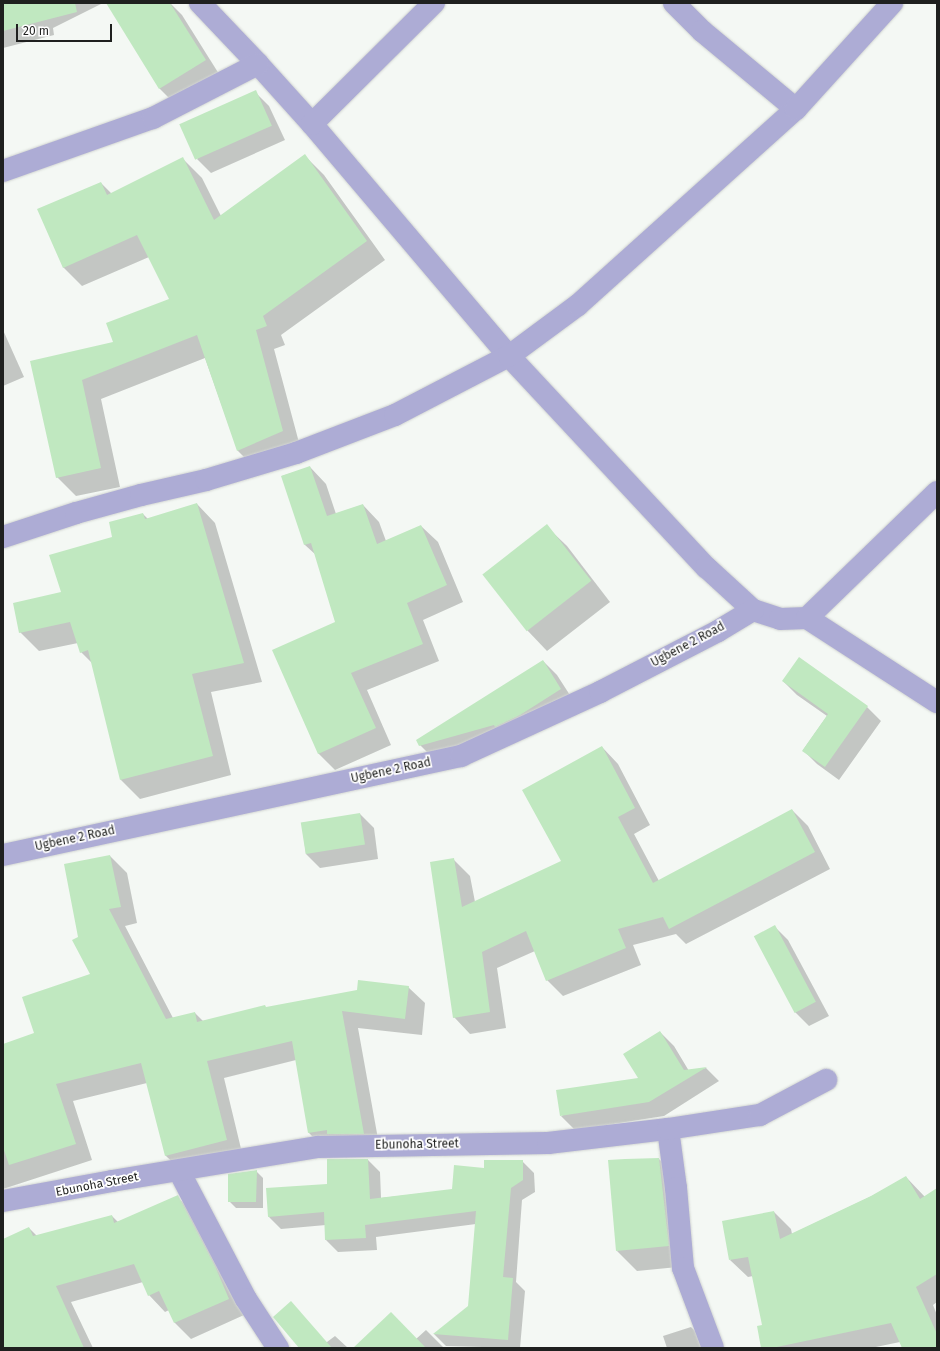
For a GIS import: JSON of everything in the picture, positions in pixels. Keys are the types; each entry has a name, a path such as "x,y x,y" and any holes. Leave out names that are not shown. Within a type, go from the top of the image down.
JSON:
{"street":[{"path":"200,3 312,124 509,356 706,567 752,610 780,619 807,618 937,702"},
{"path":"312,124 434,3"},
{"path":"674,3 702,31 796,108"},
{"path":"3,537 83,511 141,495 206,480 296,454 395,414 509,356 583,300 796,108 892,3"},
{"path":"3,171 153,118 258,64"},
{"path":"807,618 937,492"},
{"name":"Ugbene 2 Road","path":"3,855 461,756 600,692 718,631 752,610"},
{"name":"Ebunoha Street","path":"3,1202 112,1181 318,1147 548,1144 668,1129 760,1115 826,1080"},
{"path":"668,1129 676,1188 683,1268 713,1348"},
{"path":"179,1171 246,1300 278,1348"}],"building":[{"path":"3,3 75,3 77,12 3,31"},
{"path":"106,3 170,3 206,60 159,89"},
{"path":"256,90 272,126 195,160 179,124"},
{"path":"305,154 367,241 263,316 267,326 256,330 283,431 237,451 197,335 82,380 101,468 56,478 30,361 113,342 106,323 169,299 137,235 63,268 37,209 101,182 107,195 183,157 214,220"},
{"path":"310,466 327,516 363,504 377,544 421,525 447,585 407,603 423,644 351,673 376,728 318,754 272,650 335,622 311,543 304,545 281,476"},
{"path":"197,503 244,663 192,674 213,756 120,780 88,650 80,653 70,622 19,633 13,603 61,592 49,555 112,537 109,522 143,513 145,519"},
{"path":"547,524 591,581 527,631 482,574"},
{"path":"799,657 868,706 825,767 802,751 828,714 782,681"},
{"path":"543,660 561,689 520,715 495,727 494,725 419,746 416,740"},
{"path":"602,746 635,808 618,817 653,883 792,809 815,852 669,929 663,917 618,929 626,948 546,981 526,931 482,952 490,1012 453,1018 430,862 454,858 462,907 561,861 522,790"},
{"path":"360,813 365,845 306,854 301,822"},
{"path":"110,855 121,907 109,909 166,1019 195,1012 197,1022 265,1005 266,1007 357,990 358,980 409,986 405,1019 342,1011 364,1134 327,1134 327,1130 308,1133 292,1041 207,1061 227,1140 165,1156 141,1063 56,1084 76,1144 9,1165 3,1147 3,1044 34,1033 22,997 90,974 72,940 78,937 64,864"},
{"path":"775,925 816,1002 795,1013 754,936"},
{"path":"660,1031 684,1070 707,1067 649,1102 560,1116 556,1090 638,1078 623,1054"},
{"path":"659,1158 669,1246 616,1251 608,1160"},
{"path":"327,1159 368,1159 370,1199 452,1189 454,1165 484,1168 484,1160 523,1160 523,1180 511,1188 503,1277 513,1278 508,1340 433,1334 468,1306 476,1211 365,1225 366,1238 325,1240 324,1212 268,1217 266,1188 327,1184"},
{"path":"257,1170 256,1202 228,1202 228,1174"},
{"path":"906,1176 920,1199 937,1188 937,1274 916,1287 937,1334 937,1348 902,1348 891,1323 772,1348 761,1348 757,1326 762,1325 748,1257 729,1260 722,1221 774,1211 780,1239 871,1196"},
{"path":"178,1195 215,1266 229,1299 174,1323 159,1291 148,1296 134,1264 56,1286 84,1348 3,1348 3,1239 29,1227 33,1236 112,1215 114,1223"},
{"path":"291,1301 332,1348 299,1348 273,1317"},
{"path":"391,1312 426,1348 353,1348"}]}
